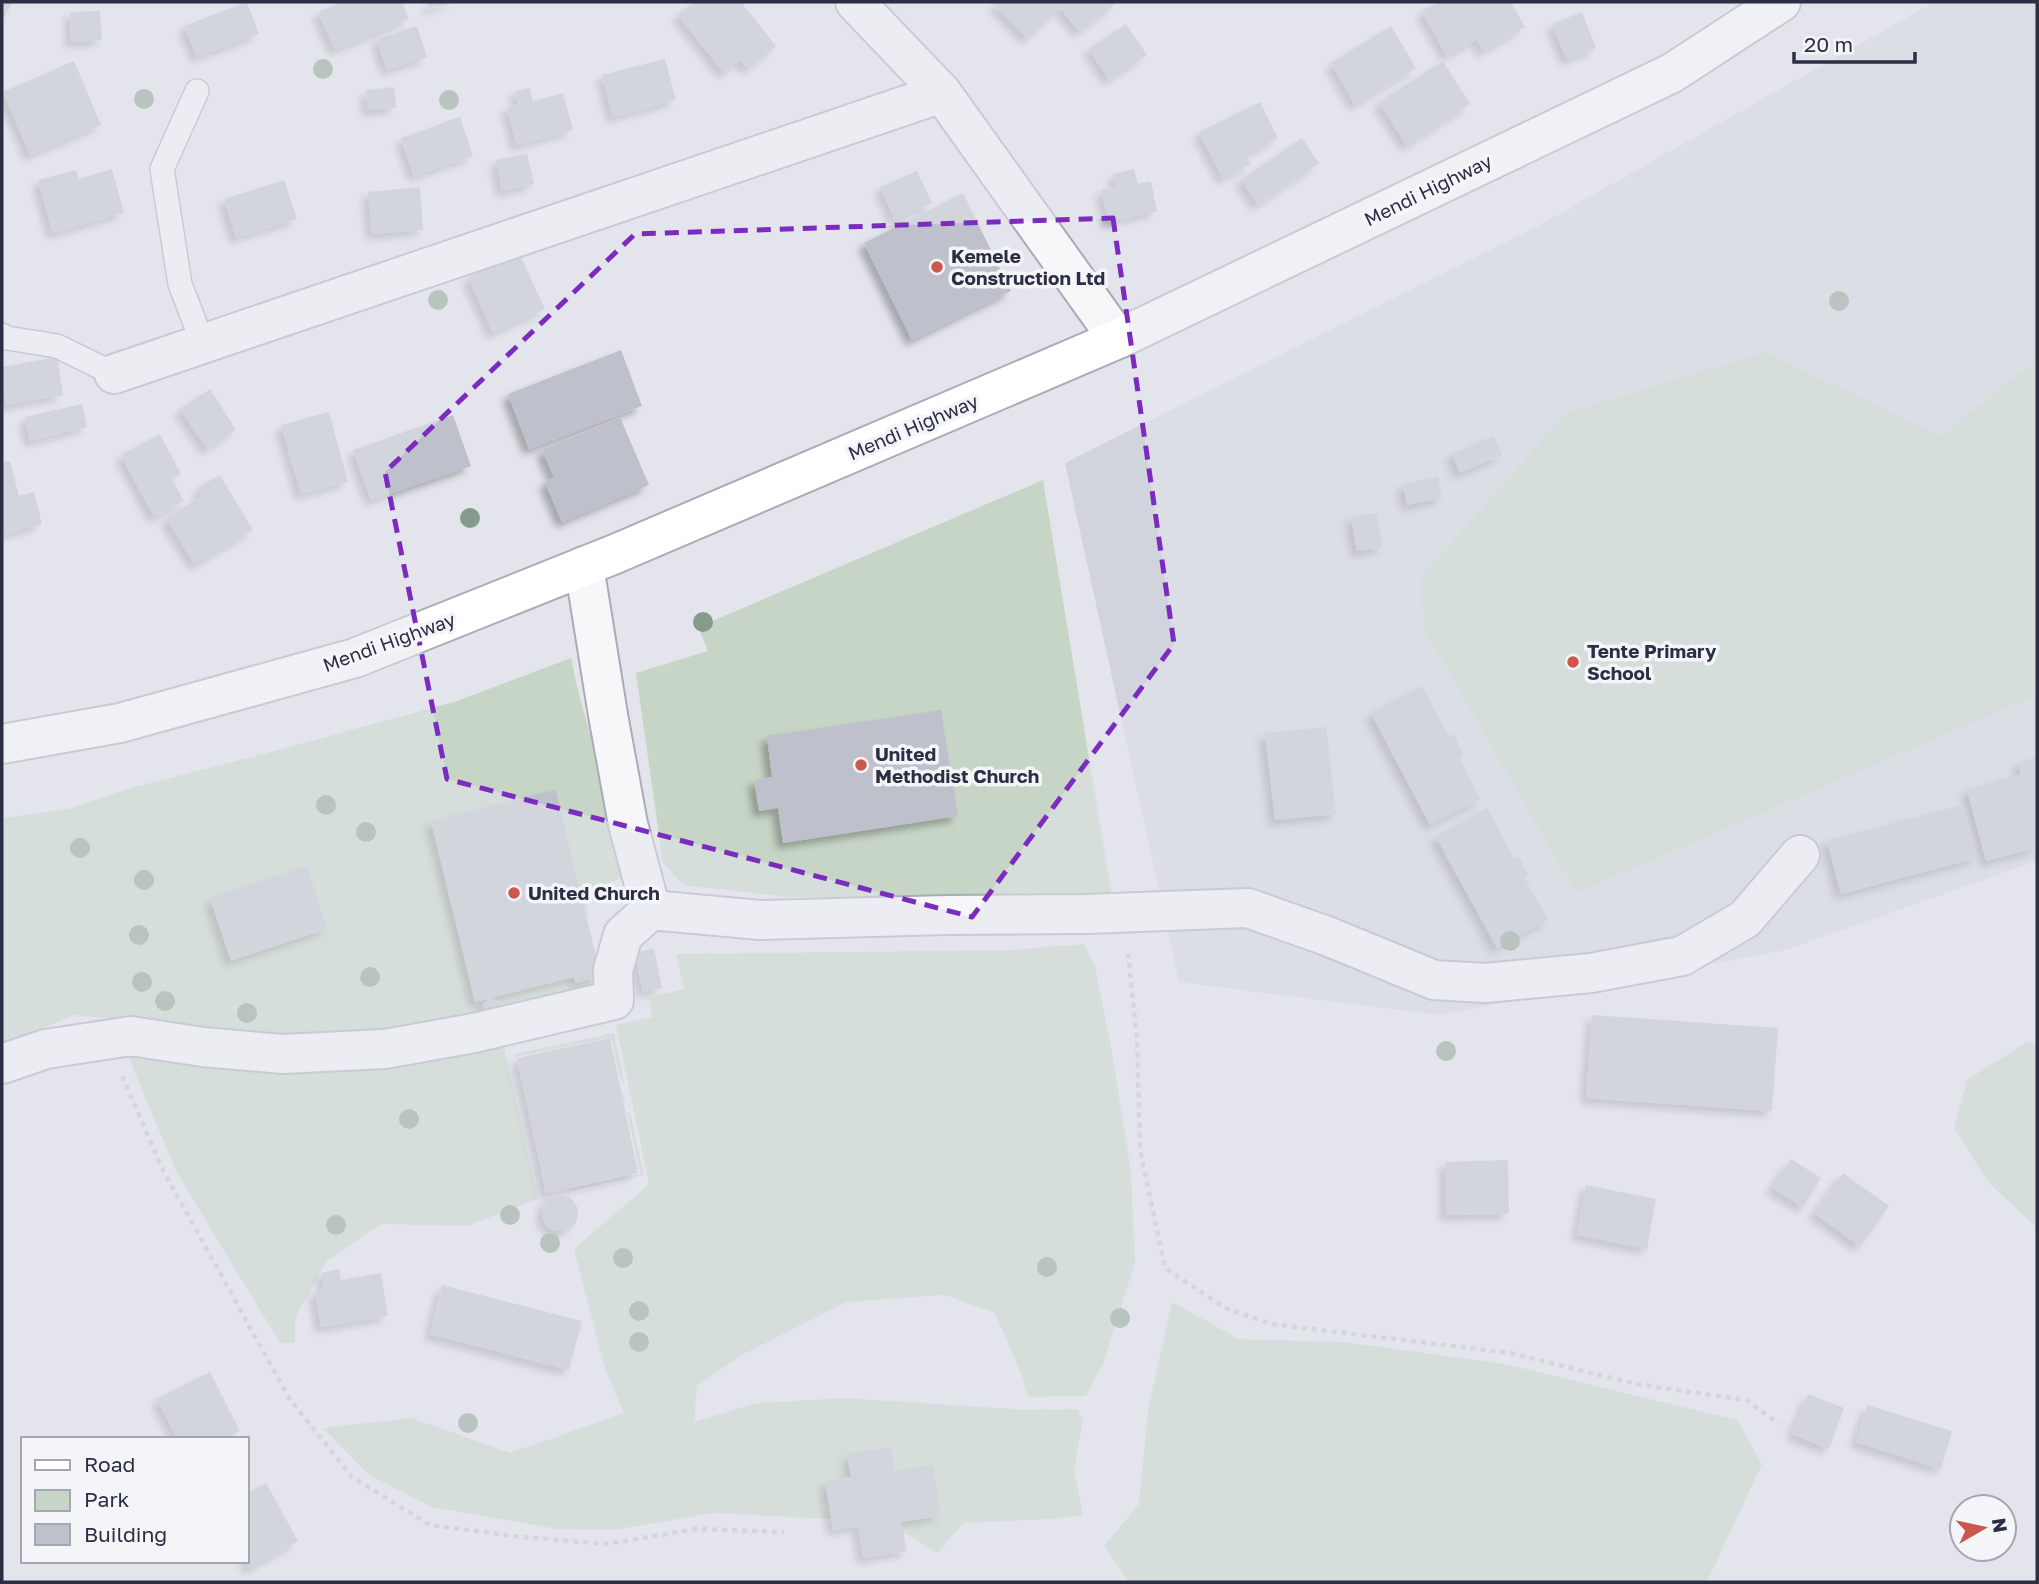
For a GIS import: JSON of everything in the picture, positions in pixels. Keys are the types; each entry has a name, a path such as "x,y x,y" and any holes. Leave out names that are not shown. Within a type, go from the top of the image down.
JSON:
{"main road":[{"name":"Mendi Highway","path":"2,744 120,723 355,657 584,566 1118,339 1672,73 1781,2"}],"street":[{"path":"855,2 942,93 1118,339"},
{"path":"114,374 942,93"},
{"path":"584,566 628,824 651,910"},
{"path":"2,1064 46,1049 131,1036 203,1047 283,1054 385,1049 474,1033 561,1013 614,1000 613,970 623,935 651,910 760,920 1248,908 1327,936 1434,980 1485,984 1591,973 1682,956 1745,919 1800,855"}],"lane":[{"path":"197,91 162,169 180,284 204,344"},
{"path":"2,335 6,338 57,346 114,374"}],"path":[{"path":"1122,913 1137,1039 1140,1150 1166,1268 1226,1308 1271,1324 1510,1353 1636,1384 1746,1400 1779,1424"},
{"path":"107,1040 163,1170 289,1398 352,1477 430,1525 522,1537 606,1544 698,1529 784,1532"}],"highlighted area":[{"path":"1113,218 1174,644 972,917 447,779 385,472 635,234"}],"shaded area":[{"name":"Tente Primary School","path":"1934,2 2037,2 2037,861 1786,950 1440,1015 1179,982 1065,463 1536,227"}],"green space":[{"path":"1765,352 1941,436 2037,359 2037,695 1576,893 1424,629 1420,578 1566,413"},
{"path":"1043,480 1112,897 787,897 683,885 663,863 636,673 708,651 698,627"},
{"path":"571,658 629,876 586,890 592,995 463,1027 299,1044 238,1032 74,1015 2,1045 2,818 68,809 134,787 457,701"},
{"path":"1084,944 1095,967 1111,1046 1131,1172 1135,1263 1103,1364 1086,1396 1028,1397 995,1313 944,1295 847,1302 740,1356 697,1386 694,1422 757,1403 844,1398 1028,1410 1077,1409 1083,1420 1074,1470 1083,1515 963,1523 938,1553 907,1534 832,1519 714,1513 613,1530 557,1529 431,1507 368,1474 323,1428 412,1418 510,1453 624,1413 605,1369 574,1249 649,1184 616,1025 652,1017 649,998 684,989 676,954 1011,950"},
{"path":"614,1033 624,1082 621,1083 611,1037 515,1057 514,1054"},
{"path":"2027,1042 2037,1045 2037,1228 1989,1183 1954,1128 1967,1080"},
{"path":"504,1046 538,1199 467,1226 381,1224 326,1262 295,1318 295,1343 280,1343 176,1171 128,1056 239,1070 375,1069 453,1058"},
{"path":"627,1112 630,1112 644,1175 569,1191 640,1174"},
{"path":"1172,1302 1239,1339 1344,1342 1505,1364 1737,1420 1762,1464 1707,1582 1129,1582 1104,1546 1139,1504 1148,1410"}],"building":[{"path":"2,2 13,2 2,20"},
{"path":"247,2 259,34 197,57 184,26"},
{"path":"337,2 402,2 409,19 335,50 318,12 338,4"},
{"path":"427,2 455,2 455,3 428,8"},
{"path":"694,2 741,2 776,46 748,69 740,60 724,73 678,15"},
{"path":"992,2 1054,2 1060,7 1028,39"},
{"path":"1056,2 1118,2 1079,32"},
{"path":"1438,2 1511,2 1525,27 1483,52 1477,39 1447,56 1422,11"},
{"path":"100,11 102,40 71,42 70,12"},
{"path":"1582,12 1596,48 1567,60 1552,24"},
{"path":"1126,24 1147,55 1109,80 1089,49"},
{"path":"417,26 427,57 387,70 377,39"},
{"path":"1391,26 1416,68 1355,105 1331,63"},
{"path":"665,59 676,100 613,117 602,75"},
{"path":"74,61 101,125 30,155 3,92"},
{"path":"1443,61 1470,104 1407,146 1379,102"},
{"path":"394,87 396,108 368,110 366,90"},
{"path":"530,88 533,101 563,93 573,130 517,145 507,107 518,104 515,91"},
{"path":"1260,102 1278,138 1246,155 1251,164 1223,179 1199,132"},
{"path":"460,117 473,156 414,176 401,138"},
{"path":"1302,138 1319,163 1258,205 1241,180"},
{"path":"527,154 534,184 502,191 496,160"},
{"path":"112,169 124,213 53,233 38,180 76,170 79,179"},
{"path":"1134,169 1138,184 1151,181 1157,211 1109,222 1101,190 1117,186 1113,174"},
{"path":"917,171 932,203 895,220 880,187"},
{"path":"284,180 297,219 236,238 224,199"},
{"path":"420,187 423,230 372,234 368,192"},
{"name":"Kemele Construction Ltd","path":"963,193 1011,291 912,340 864,243"},
{"path":"519,253 545,309 493,333 468,277"},
{"path":"621,350 642,406 529,449 508,394"},
{"path":"57,357 63,395 6,405 2,367"},
{"path":"210,389 236,430 207,449 180,409"},
{"path":"82,404 87,427 30,441 25,417"},
{"path":"329,412 348,482 301,494 281,425"},
{"path":"453,415 471,466 371,500 353,450"},
{"path":"620,417 649,485 562,522 545,482 554,477 542,450"},
{"path":"160,434 181,474 172,479 184,501 154,517 121,455"},
{"path":"1494,436 1502,455 1460,473 1452,454"},
{"path":"10,461 19,496 34,492 42,524 2,535 2,463"},
{"path":"220,475 253,530 195,565 166,518 201,497 199,487"},
{"path":"1438,477 1442,498 1407,505 1403,484"},
{"path":"1377,513 1383,547 1357,551 1351,517"},
{"path":"1422,686 1449,737 1454,735 1463,754 1459,757 1480,799 1430,825 1371,713"},
{"name":"United Methodist Church","path":"941,710 958,816 783,843 778,808 759,811 754,780 772,777 767,736"},
{"path":"1326,727 1336,814 1275,820 1265,733"},
{"path":"2037,757 2037,848 1986,861 1967,789 2021,774 2018,762"},
{"name":"United Church","path":"554,790 599,969 598,977 576,983 574,977 475,1002 431,821"},
{"path":"1963,805 1977,858 1841,894 1827,840"},
{"path":"1487,808 1514,858 1519,856 1528,875 1524,877 1548,920 1497,948 1436,837"},
{"path":"307,866 327,929 231,961 210,898"},
{"path":"654,948 662,988 643,992 635,953"},
{"path":"491,998 499,1001 504,1009 483,1014 484,1003"},
{"path":"1592,1015 1778,1028 1772,1111 1586,1098"},
{"path":"610,1038 638,1173 546,1193 517,1058"},
{"path":"1791,1159 1821,1178 1803,1207 1772,1188"},
{"path":"1508,1160 1509,1214 1446,1215 1445,1162"},
{"path":"1843,1173 1889,1206 1860,1246 1814,1213"},
{"path":"1586,1185 1656,1199 1647,1249 1577,1235"},
{"path":"560,1195 572,1201 578,1213 572,1225 560,1231 548,1225 542,1213 548,1201"},
{"path":"339,1269 341,1280 381,1273 388,1316 321,1327 315,1291 324,1289 321,1273"},
{"path":"442,1285 582,1321 569,1370 430,1334"},
{"path":"210,1372 240,1431 229,1437 176,1437 157,1399"},
{"path":"1808,1394 1844,1408 1829,1449 1792,1434"},
{"path":"1867,1405 1952,1431 1941,1469 1856,1442"},
{"path":"891,1447 895,1471 933,1465 941,1516 901,1522 907,1551 863,1558 858,1526 833,1530 825,1481 851,1477 847,1454"},
{"path":"266,1483 298,1541 249,1569 246,1563 248,1492"}],"place":[{"name":"Kemele Construction Ltd","path":"937,267"},
{"name":"Tente Primary School","path":"1573,662"},
{"name":"United Methodist Church","path":"861,765"},
{"name":"United Church","path":"514,893"}]}
